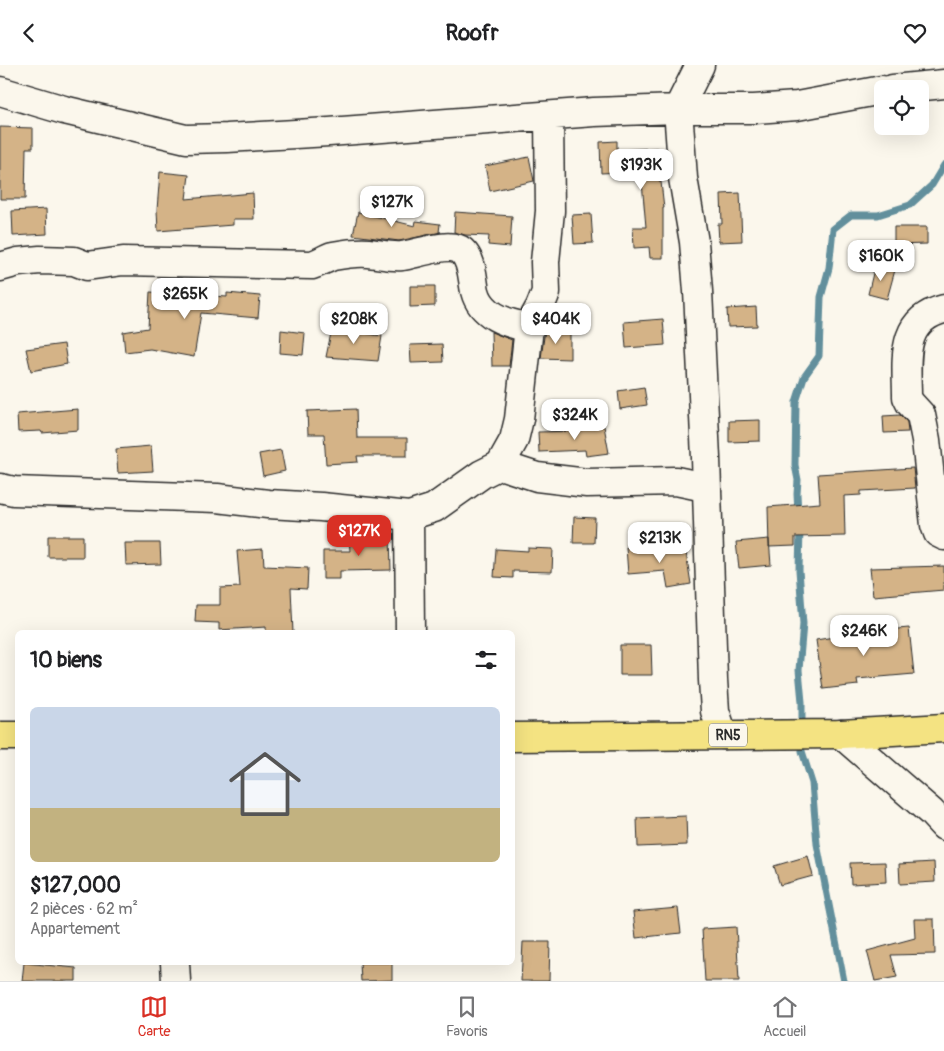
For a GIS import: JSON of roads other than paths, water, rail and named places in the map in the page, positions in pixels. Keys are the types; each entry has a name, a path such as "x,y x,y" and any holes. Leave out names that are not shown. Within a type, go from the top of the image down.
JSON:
{"highway":[{"name":"RN5","path":"515,737 841,734 944,728"},
{"path":"0,736 15,736"}],"street":[{"path":"700,65 678,109 683,178 692,234 698,291 706,458 705,487 713,680 715,711 723,735"},
{"path":"929,85 944,84"},
{"path":"0,91 64,110 186,139 549,117 594,112 754,109 797,106 874,92"},
{"path":"0,488 14,491 216,498 409,516 434,508 482,474 500,465 514,440 520,419 529,327 546,292 545,262 550,211 549,117"},
{"path":"0,267 18,262 40,260 74,261 87,266 123,261 312,265 333,257 365,253 401,256 450,247 459,249 468,260 474,277 475,291 482,304 501,320 512,325 529,327"},
{"path":"944,309 934,311 921,319 912,331 906,354 907,397 921,415 926,440 935,525 938,533 944,536"},
{"path":"500,465 537,477 587,483 676,481 705,487"},
{"path":"409,516 410,630"},
{"path":"841,734 931,812 944,826"},
{"path":"175,965 176,981"}],"waterway":[{"path":"798,513 798,480 795,465 796,402 804,377 819,356 821,297 829,268 833,229 851,215 878,215 910,205 932,185 944,165"},
{"path":"800,529 799,570 803,624 799,670 802,720"},
{"path":"802,751 812,783 817,844 844,981"}]}
